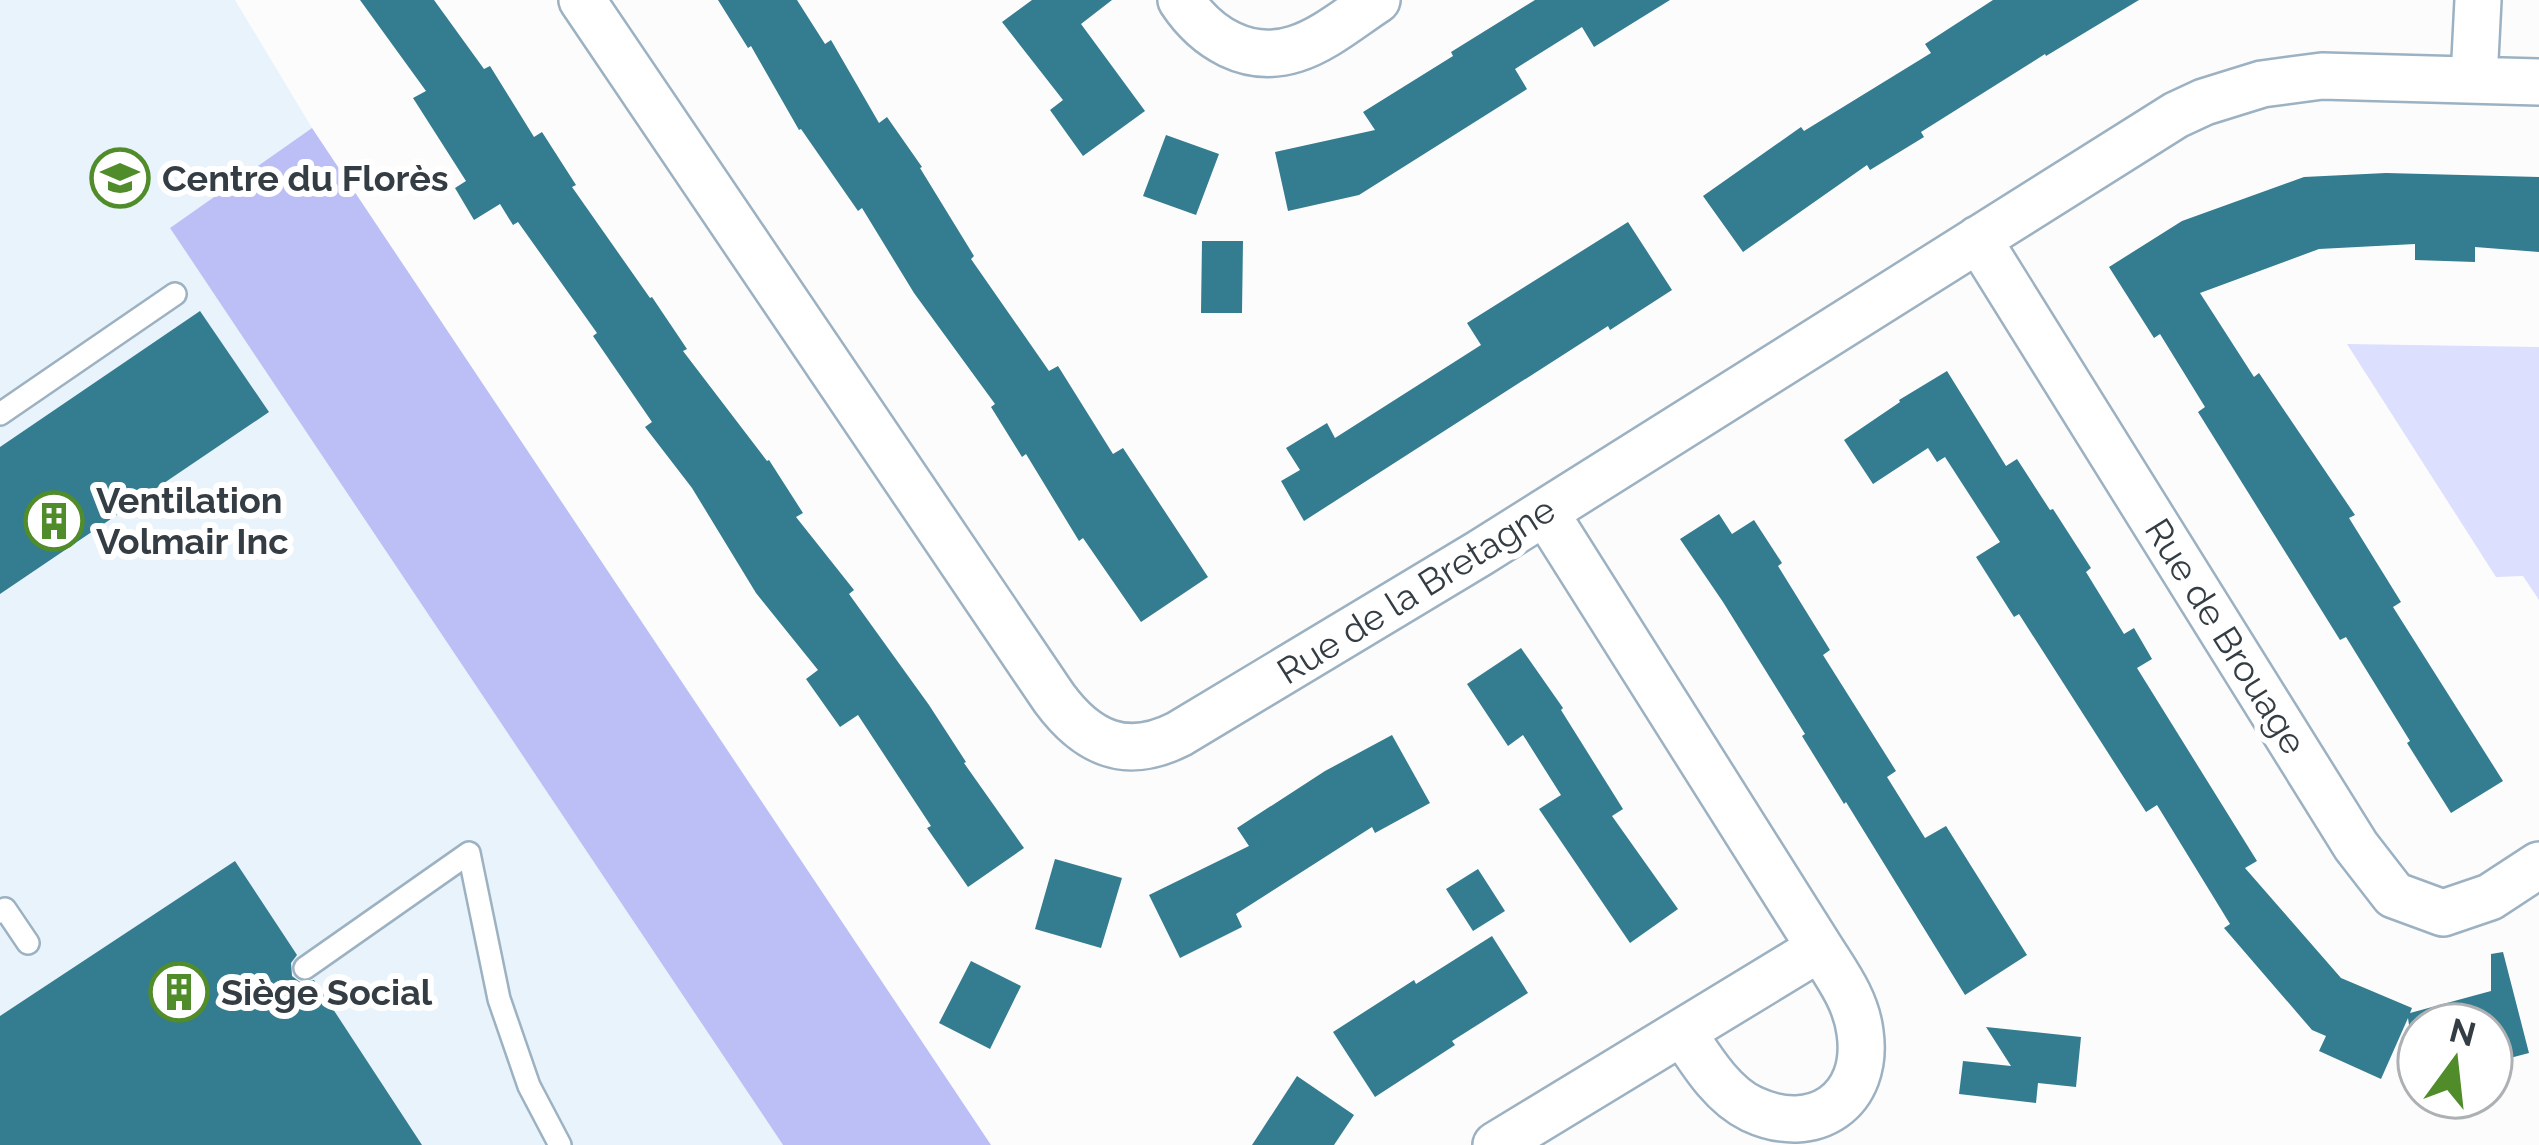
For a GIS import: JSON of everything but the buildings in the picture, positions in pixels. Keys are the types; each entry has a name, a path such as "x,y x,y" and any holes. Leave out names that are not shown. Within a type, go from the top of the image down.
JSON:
{"street":[{"name":"Rue de la Bretagne","path":"582,0 1054,698 1070,719 1094,737 1137,747 1179,734 1545,512 2176,115 2262,84 2322,76 2539,82"},
{"path":"1181,0 1198,23 1221,41 1262,53 1305,45 1377,0"},
{"path":"2474,79 2478,0"},
{"name":"Rue de Brouage","path":"1978,238 2356,846 2394,895 2444,913 2490,897 2539,865"},
{"path":"1545,512 1850,995 1861,1035 1853,1089 1834,1109 1809,1119 1780,1118 1749,1108 1726,1089 1683,1033"},
{"path":"1496,1145 1820,948"}],"lane":[{"path":"0,414 175,294"},
{"path":"305,968 470,853 499,999 529,1086 560,1145"},
{"path":"0,912 5,908 28,943"}],"shaded area":[{"path":"0,0 235,0 312,128 170,228 783,1145 0,1145"},
{"path":"312,128 991,1145 783,1145 170,228"},
{"path":"2347,344 2539,347 2539,600 2523,576 2496,577"}],"place":[{"name":"Centre du Florès","path":"120,178"},
{"name":"Ventilation Volmair Inc","path":"54,521"},
{"name":"Siège Social","path":"179,992"}]}
